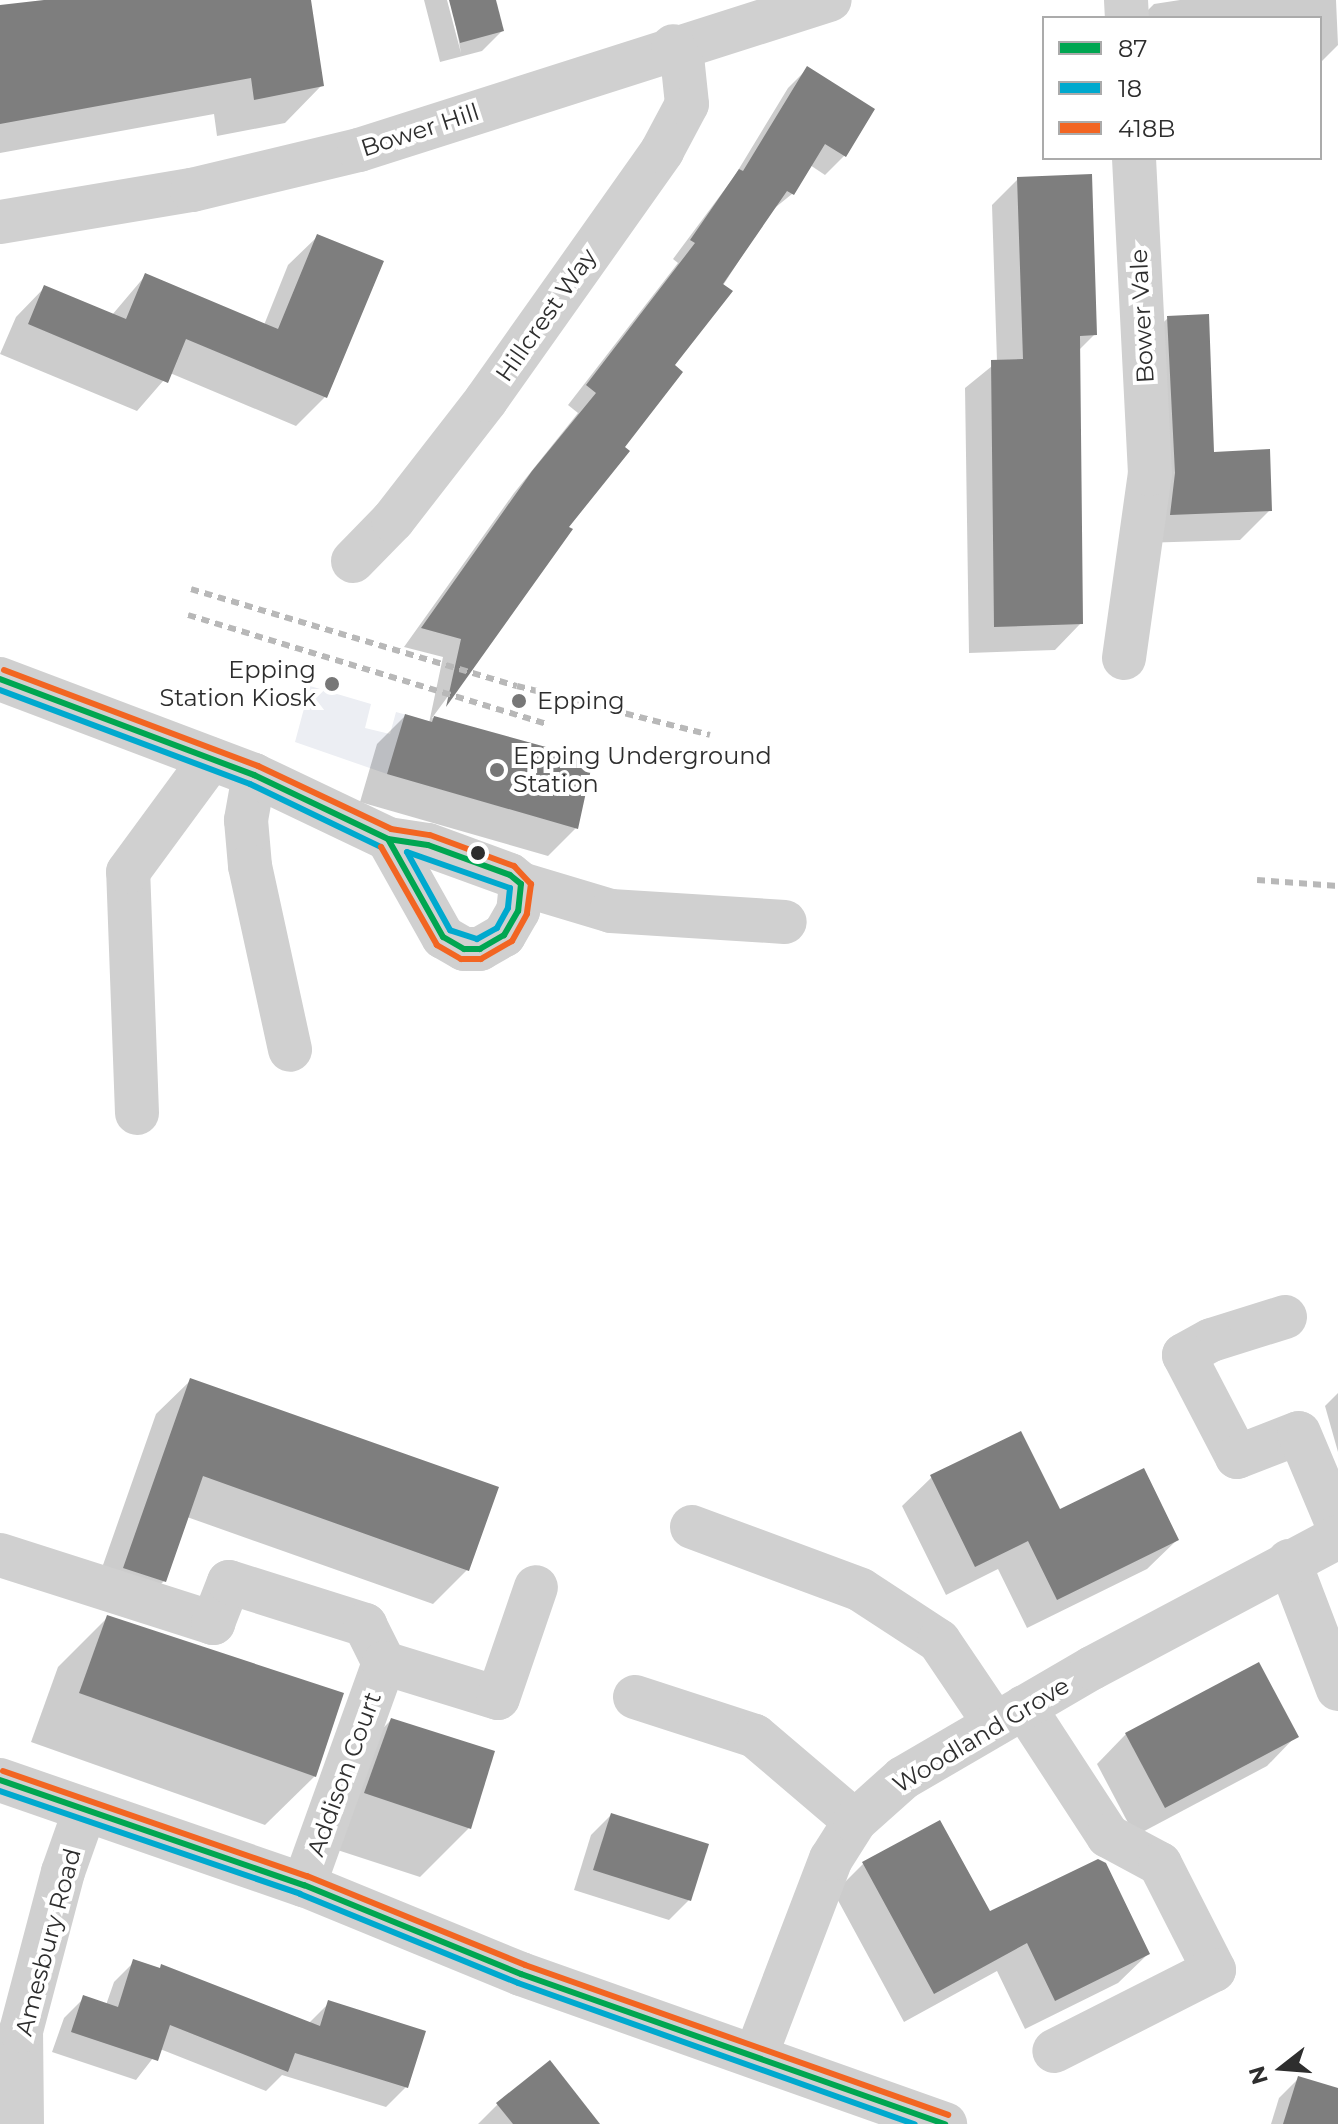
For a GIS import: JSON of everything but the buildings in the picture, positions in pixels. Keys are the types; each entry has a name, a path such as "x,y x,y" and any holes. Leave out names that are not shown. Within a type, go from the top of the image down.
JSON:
{"street":[{"name":"Bower Hill","path":"0,222 192,190 359,150 673,46 830,0"},
{"name":"Hillcrest Way","path":"353,561 393,520 486,400 662,151 687,104 683,67 673,46"},
{"name":"Bower Vale","path":"1124,658 1150,474 1134,160"},
{"path":"0,679 254,775 388,839 428,845 521,884 611,911 785,922"},
{"path":"137,1113 128,872 211,759"},
{"path":"254,775 246,820 263,926 290,1050"},
{"path":"388,839 424,911 443,937 464,949 480,949 504,935 518,911 521,884"},
{"path":"1285,1317 1211,1340 1184,1355 1237,1457 1299,1433 1338,1526"},
{"path":"692,1527 874,1599 939,1641 1010,1715 1108,1836 1160,1864 1214,1970 1054,2051"},
{"name":"Woodland Grove","path":"756,2055 831,1859 855,1821 903,1778 1010,1715 1338,1537"},
{"name":"Addison Court","path":"0,1555 213,1623 229,1582 365,1625 384,1663 498,1698 536,1587"},
{"path":"1289,1561 1338,1689"},
{"name":"Addison Court","path":"304,1885 384,1663"},
{"path":"635,1697 755,1736 855,1821"},
{"path":"0,1780 304,1885 521,1974 945,2124"},
{"name":"Amesbury Road","path":"22,2124 21,2031 63,1872 85,1810"}],"shaded area":[{"path":"310,686 371,704 365,728 390,734 396,712 432,722 387,774 295,742"}],"railway":[{"path":"191,589 517,686 710,735"},
{"path":"188,615 549,725"},
{"path":"1257,880 1338,886"}],"transit line":[{"name":"418B","path":"4,670 258,766 391,829 430,835 514,866 531,884 527,914 512,941 481,959 461,959 437,945 381,847"},
{"name":"87","path":"0,679 254,775 388,839"},
{"name":"18","path":"0,690 250,784 381,847"},
{"name":"87","path":"388,839 428,845 510,875 521,884 518,911 504,935 480,949 464,949 443,937 388,839"},
{"name":"18","path":"407,852 510,888 508,908 497,928 477,939 450,930 407,852"},
{"name":"418B","path":"3,1771 307,1876 525,1965 948,2115"},
{"name":"87","path":"0,1780 304,1885 521,1974 945,2124"},
{"name":"18","path":"0,1791 300,1894 518,1983 915,2124"}],"place":[{"name":"Epping Station Kiosk","path":"332,684"},
{"name":"Epping","path":"519,701"},
{"name":"Epping Underground Station","path":"497,770"}]}
